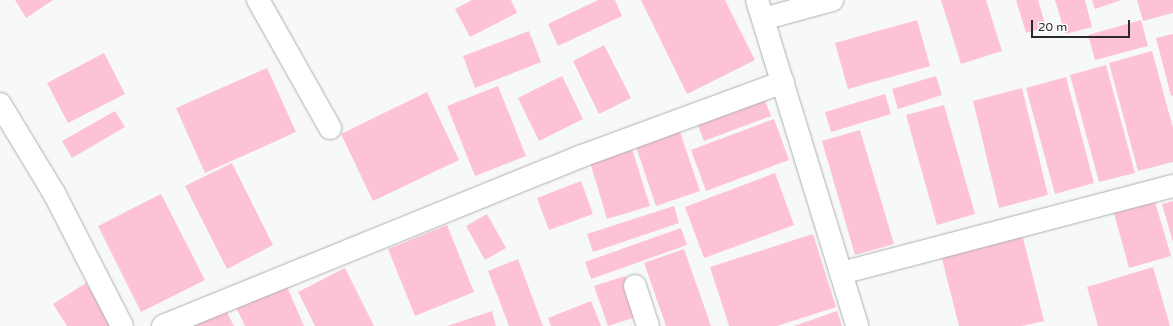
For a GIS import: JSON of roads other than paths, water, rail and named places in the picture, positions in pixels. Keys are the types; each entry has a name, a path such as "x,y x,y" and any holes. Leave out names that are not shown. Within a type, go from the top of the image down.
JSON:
{"street":[{"path":"258,0 330,128"},
{"path":"832,0 760,10 857,326"},
{"path":"163,326 582,156 783,82"},
{"path":"0,104 54,193 122,326"},
{"path":"841,273 1173,186"},
{"path":"634,286 648,326"}]}
